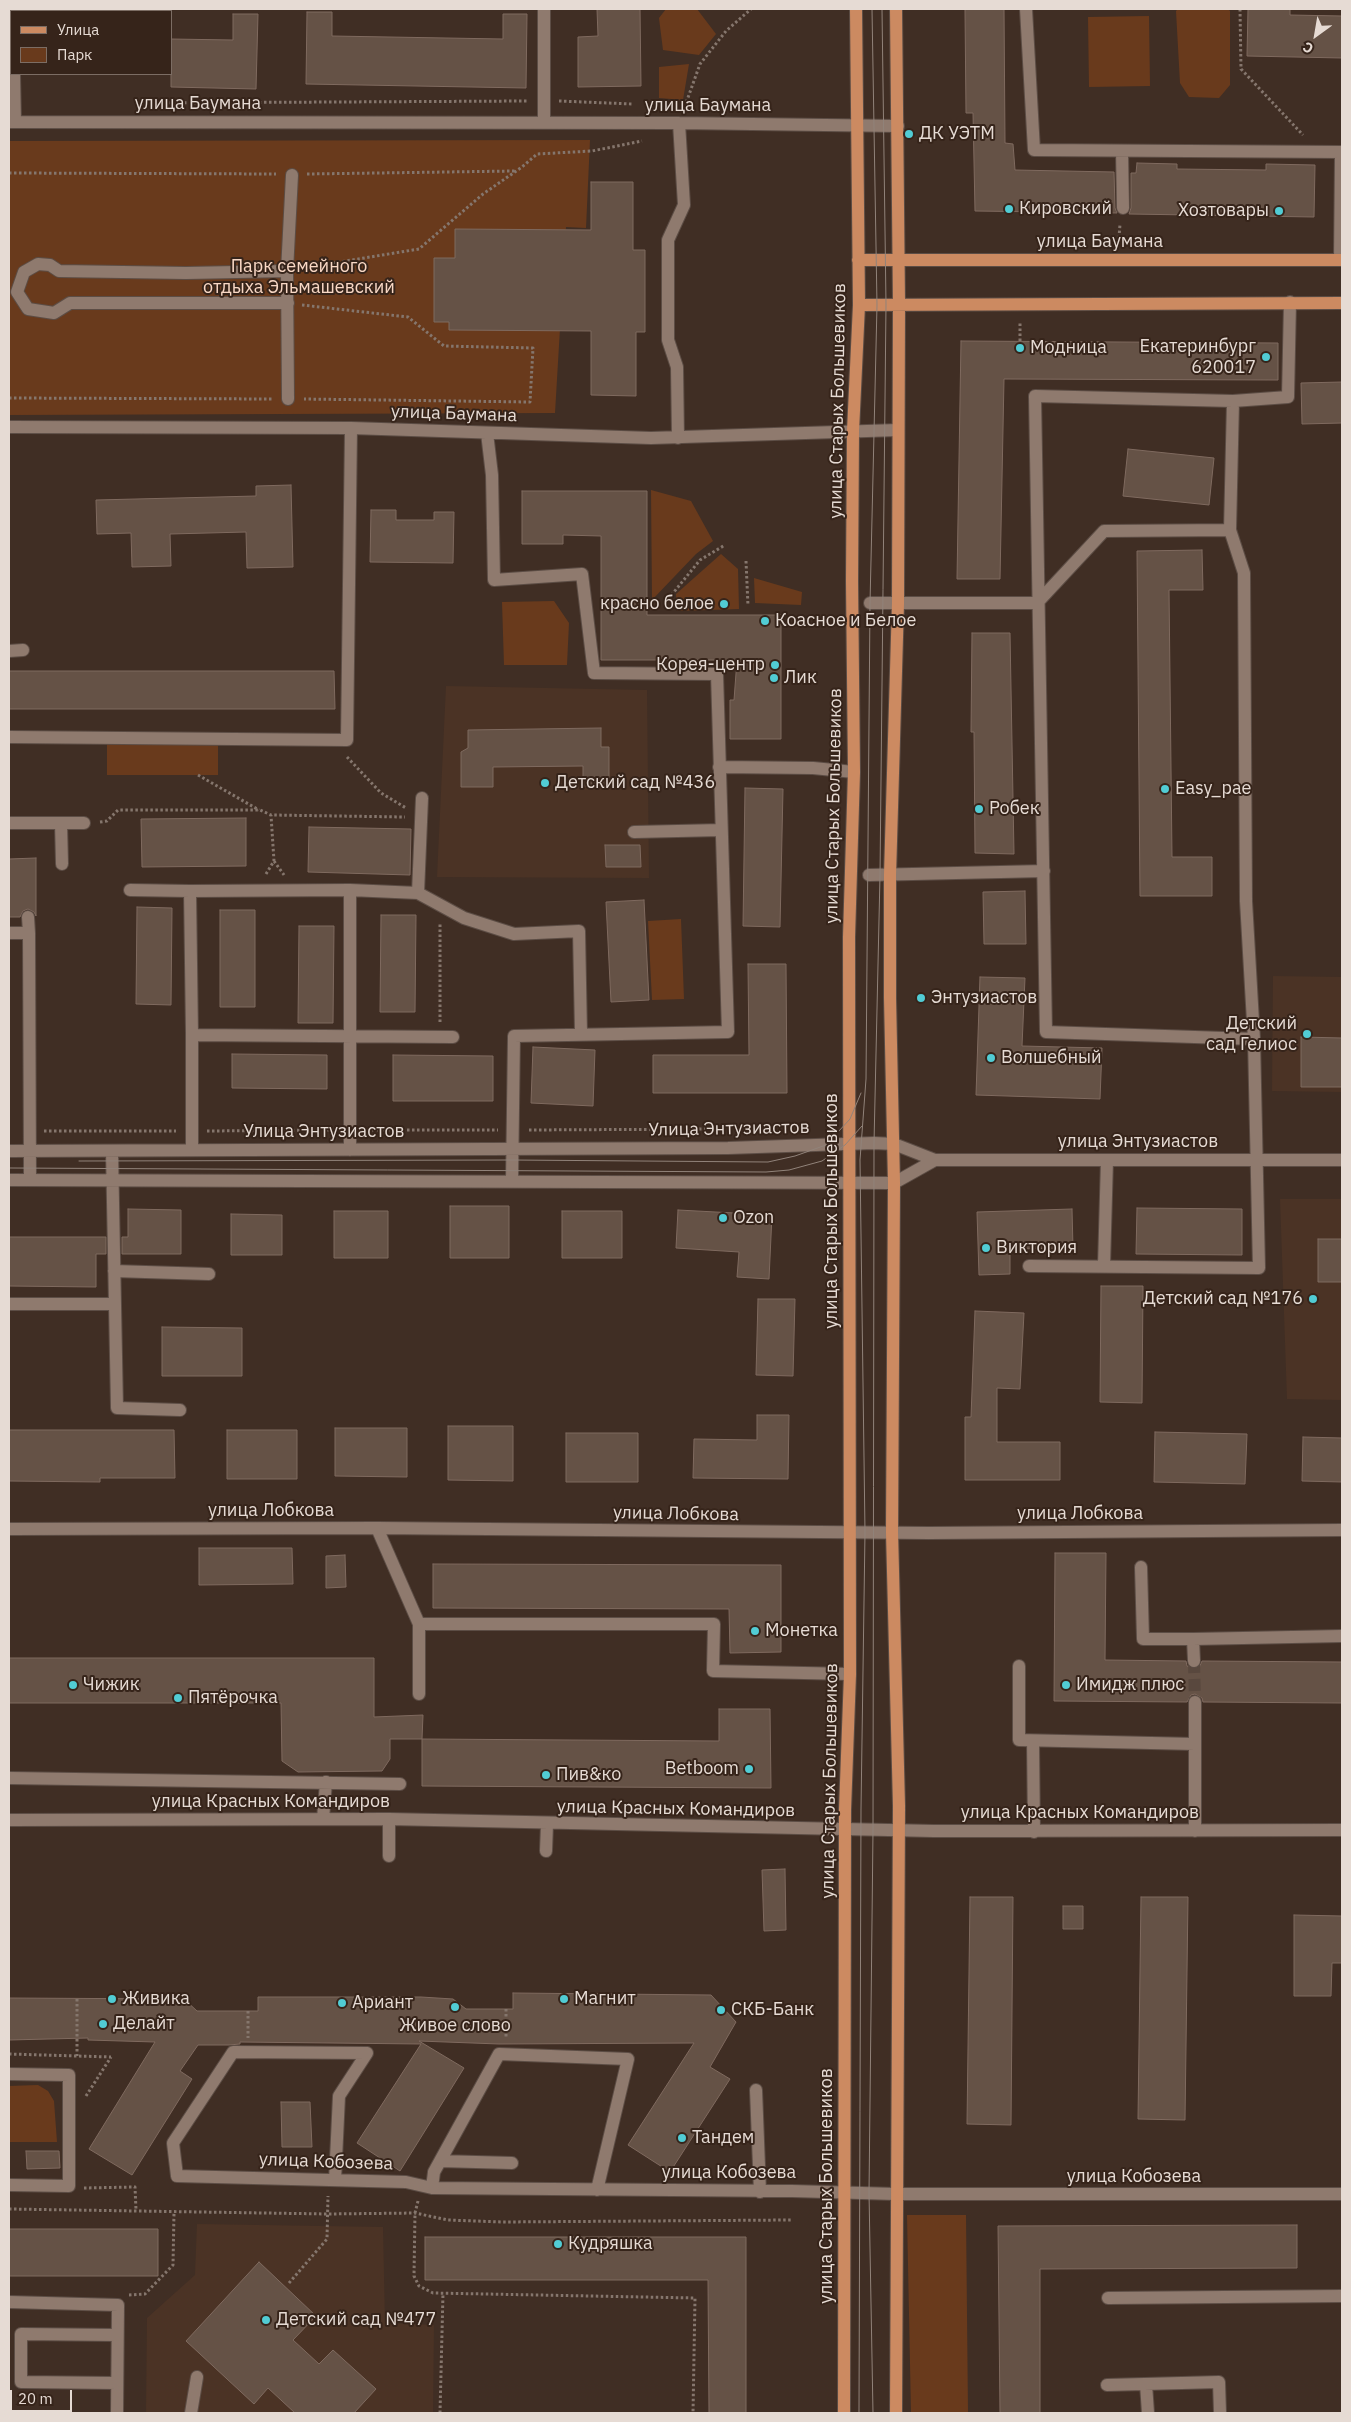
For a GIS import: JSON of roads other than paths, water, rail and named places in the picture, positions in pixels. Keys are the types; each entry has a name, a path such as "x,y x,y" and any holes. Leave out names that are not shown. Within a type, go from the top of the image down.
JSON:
{"main road":[{"name":"улица Старых Большевиков","path":"844,2413 845,1830 850,1674 849,1144 850,937 854,772 853,431 859,305 856,9"},
{"path":"896,9 899,259 898,603 890,875 890,998 894,1144 892,1532 899,1831 896,2413"},
{"name":"улица Баумана","path":"858,260 1341,260"},
{"path":"859,305 1342,303"}],"street":[{"path":"544,9 544,122"},
{"path":"1026,9 1034,150 1341,152 1341,260"},
{"path":"12,122 14,75"},
{"name":"улица Баумана","path":"12,122 544,122 898,126"},
{"path":"678,438 677,367 668,340 668,240 684,205 679,123"},
{"path":"1122,151 1122,213"},
{"path":"288,399 288,271 292,174"},
{"path":"288,271 186,274 59,271 50,265 38,264 24,272 13,292 28,309 54,313 70,303 288,303"},
{"path":"1254,1039 1046,1032 1037,604 1035,396 1234,401 1288,397 1290,302"},
{"path":"1029,1266 1259,1268 1254,1039 1246,901 1244,573 1230,530 1234,401"},
{"name":"улица Баумана","path":"9,427 351,428 678,438 898,430"},
{"path":"9,737 347,740 351,428"},
{"path":"487,433 492,475 494,580 582,574 594,673 717,674 728,1032 514,1036 512,1181"},
{"path":"870,603 1037,604 1104,531 1230,530"},
{"path":"9,651 23,650"},
{"path":"719,766 813,768 854,772"},
{"path":"418,893 422,798"},
{"path":"9,823 84,823"},
{"path":"61,823 62,864"},
{"path":"634,832 721,830"},
{"path":"869,876 1044,871"},
{"path":"130,890 350,890 418,893 464,918 514,934 579,931 581,1034"},
{"path":"350,890 350,1150"},
{"path":"190,891 192,1150"},
{"path":"28,917 30,1180"},
{"path":"9,932 28,932"},
{"path":"192,1035 453,1037"},
{"name":"Улица Энтузиастов","path":"9,1151 728,1148 894,1144 935,1160"},
{"path":"112,1151 117,1408 180,1410"},
{"path":"9,1180 894,1183 935,1160"},
{"name":"улица Энтузиастов","path":"935,1160 1342,1160"},
{"path":"1104,1266 1107,1160"},
{"path":"114,1271 209,1274"},
{"path":"9,1304 114,1304"},
{"path":"377,1528 420,1624 419,1694"},
{"name":"улица Лобкова","path":"9,1529 377,1528 850,1532 1342,1530"},
{"path":"1141,1567 1143,1639 1342,1636"},
{"path":"420,1624 714,1624 713,1670 850,1674"},
{"path":"1193,1639 1194,1661"},
{"path":"1018,1666 1019,1740 1195,1744"},
{"path":"1195,1702 1195,1830"},
{"path":"1033,1741 1034,1832"},
{"path":"9,1778 400,1784"},
{"path":"323,1819 326,1782"},
{"path":"389,1819 389,1856"},
{"name":"улица Красных Командиров","path":"9,1820 389,1819 899,1831 1342,1830"},
{"path":"546,1851 547,1824"},
{"name":"улица Кобозева","path":"335,2180 339,2096 368,2053 233,2052 173,2143 177,2176 406,2182 432,2188 896,2194 1342,2194"},
{"path":"432,2188 434,2172 499,2054 628,2059 597,2190"},
{"path":"9,2074 69,2075 70,2186 9,2185"},
{"path":"756,2090 760,2192"},
{"path":"440,2161 512,2163"},
{"path":"1108,2298 1342,2296"},
{"path":"9,2302 118,2305 117,2413"},
{"path":"117,2335 21,2334 21,2382 117,2383"},
{"path":"191,2413 198,2377"},
{"path":"1107,2385 1219,2382 1220,2413"},
{"path":"1146,2384 1148,2413"}],"tunnel":[{"path":"1194,1661 1195,1702"}],"tram line":[{"path":"859,2413 861,1809 865,1532 860,1160 866,1079 870,603 877,305 872,9"},
{"path":"873,2413 869,2193 873,1830 874,1143 880,875 886,304 882,9"},
{"path":"79,1161 512,1160 768,1162 795,1156 826,1145 850,1119 861,1093"},
{"path":"9,1168 766,1172 789,1170 822,1161 845,1145 862,1126"}],"place":[{"name":"ДК УЭТМ","path":"909,134"},
{"name":"Кировский","path":"1009,209"},
{"name":"Хозтовары","path":"1279,211"},
{"name":"Модница","path":"1020,348"},
{"name":"Екатеринбург 620017","path":"1266,357"},
{"name":"красно белое","path":"724,604"},
{"name":"Коасное и Белое","path":"765,621"},
{"name":"Корея-центр","path":"775,665"},
{"name":"Лик","path":"774,678"},
{"name":"Детский сад №436","path":"545,783"},
{"name":"Easy_pae","path":"1165,789"},
{"name":"Робек","path":"979,809"},
{"name":"Энтузиастов","path":"921,998"},
{"name":"Детский сад Гелиос","path":"1307,1034"},
{"name":"Волшебный","path":"991,1058"},
{"name":"Ozon","path":"723,1218"},
{"name":"Виктория","path":"986,1248"},
{"name":"Детский сад №176","path":"1313,1299"},
{"name":"Монетка","path":"755,1631"},
{"name":"Чижик","path":"73,1685"},
{"name":"Имидж плюс","path":"1066,1685"},
{"name":"Пятёрочка","path":"178,1698"},
{"name":"Betboom","path":"749,1769"},
{"name":"Пив&ко","path":"546,1775"},
{"name":"Живика","path":"112,1999"},
{"name":"Магнит","path":"564,1999"},
{"name":"Ариант","path":"342,2003"},
{"name":"Живое слово","path":"455,2007"},
{"name":"СКБ-Банк","path":"721,2010"},
{"name":"Делайт","path":"103,2024"},
{"name":"Тандем","path":"682,2138"},
{"name":"Кудряшка","path":"558,2244"},
{"name":"Детский сад №477","path":"266,2320"}],"park label":[{"name":"Парк семейного отдыха Эльмашевский","path":"299,277"}]}
